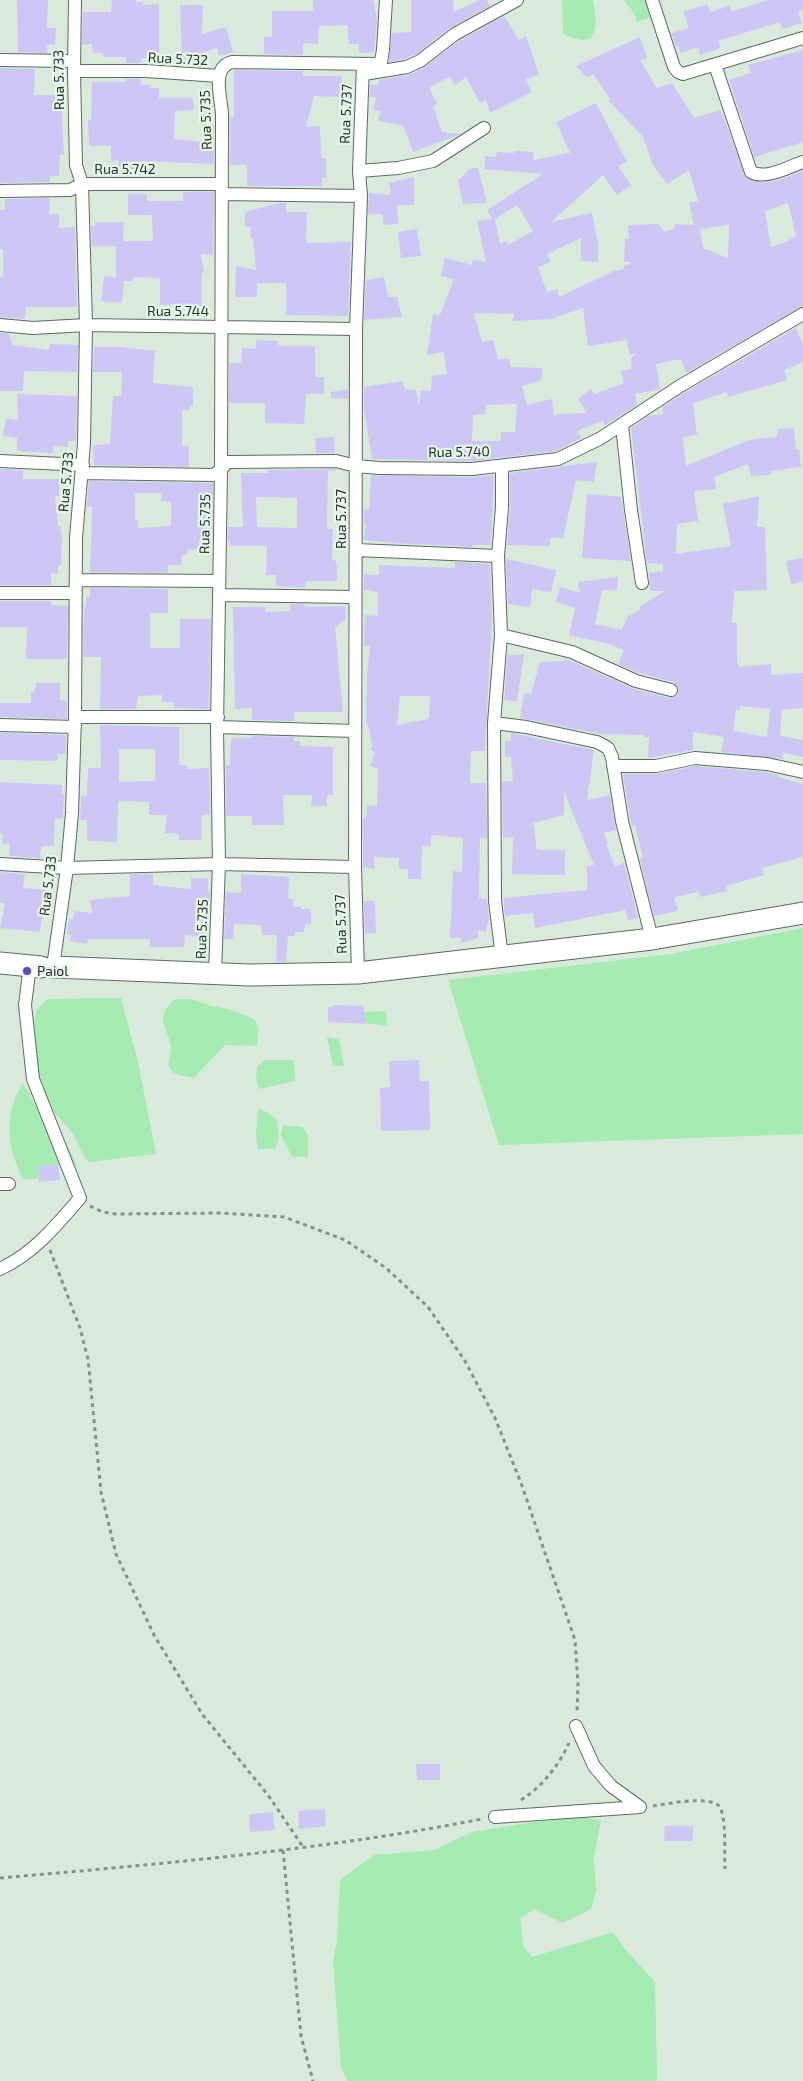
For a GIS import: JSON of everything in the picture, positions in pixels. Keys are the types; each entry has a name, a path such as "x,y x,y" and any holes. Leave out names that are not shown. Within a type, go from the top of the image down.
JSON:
{"main road":[{"path":"0,963 215,973 358,973 652,939 803,913"}],"street":[{"name":"Rua 5.733","path":"75,0 76,165 82,184 86,326 82,469 78,503 72,813 66,868 41,966 25,1005 33,1079 80,1198"},
{"path":"363,70 381,62 386,0"},
{"path":"363,70 407,67 420,61 455,34 517,0"},
{"path":"652,0 674,67 683,74 803,38"},
{"name":"Rua 5.732","path":"0,60 219,76 220,69 232,62 325,62 363,70"},
{"path":"715,65 751,172 764,175 803,162"},
{"name":"Rua 5.737","path":"358,973 355,867 356,329 363,70"},
{"name":"Rua 5.735","path":"215,973 219,864 217,722 221,470 222,114 219,76"},
{"path":"359,171 420,165 433,161 484,128"},
{"name":"Rua 5.742","path":"0,191 70,190 82,184 361,196"},
{"name":"Rua 5.740","path":"0,461 82,469 213,474 221,470 226,462 336,461 356,466 472,468 558,459 622,425 680,386 803,314"},
{"name":"Rua 5.744","path":"0,325 33,328 220,326 356,329"},
{"path":"622,425 631,510 642,583"},
{"path":"502,466 502,507 498,556 501,635 494,723 495,901 502,957"},
{"path":"356,550 498,556"},
{"path":"76,580 219,581"},
{"path":"0,593 76,593"},
{"path":"219,594 355,597"},
{"path":"501,635 572,652 636,681 672,690"},
{"path":"0,725 75,722 217,722 356,731"},
{"path":"494,723 526,727 597,742 608,748 612,757 622,822 652,939"},
{"path":"613,766 656,766 695,758 767,764 803,772"},
{"path":"0,864 66,868 219,864 355,867"},
{"path":"0,1269 18,1261 45,1238 80,1198"},
{"path":"576,1726 594,1766 611,1786 640,1807"},
{"path":"495,1817 640,1807"}],"path":[{"path":"80,1198 91,1207 103,1212 116,1214 220,1213 284,1217 345,1240 386,1268 428,1307 465,1361 495,1418 565,1607 575,1640 578,1684 576,1726 563,1756 547,1778 518,1802"},
{"path":"45,1238 80,1328 88,1359 100,1492 116,1554 154,1635 202,1714 268,1795 303,1847"},
{"path":"640,1807 711,1801 719,1807 723,1820 725,1869"},
{"path":"0,1878 283,1850 425,1830 495,1817"},
{"path":"283,1850 301,2036 313,2081"}],"green space":[{"path":"562,0 593,0 596,22 593,35 589,39 574,38 563,33"},
{"path":"624,0 648,0 654,16 637,22 634,13"},
{"path":"803,928 803,1134 499,1145 448,980 671,954"},
{"path":"121,998 138,1062 156,1154 89,1162 73,1134 43,1099 29,1045 37,1010 47,999"},
{"path":"175,999 192,999 208,1005 232,1010 255,1020 259,1029 257,1046 225,1045 194,1078 174,1073 169,1066 171,1048 163,1018 164,1012"},
{"path":"386,1011 387,1026 359,1022 358,1012"},
{"path":"327,1037 339,1039 344,1066 333,1066"},
{"path":"265,1060 294,1060 295,1081 259,1089 256,1077 257,1067"},
{"path":"23,1083 39,1112 63,1137 77,1165 38,1166 38,1179 23,1179 13,1155 9,1131 12,1107"},
{"path":"258,1108 269,1113 277,1120 279,1138 275,1149 258,1149 256,1135"},
{"path":"283,1125 303,1127 308,1136 308,1157 292,1157 281,1135"},
{"path":"579,1817 601,1820 594,1857 596,1891 591,1909 563,1923 534,1909 520,1918 524,1947 532,1957 613,1932 624,1948 655,1982 657,2081 348,2081 341,2068 333,1961 337,1941 340,1880 374,1855 434,1850 472,1832"}],"building":[{"path":"17,0 48,0 47,28 56,28 55,45 47,45 47,53 18,52"},
{"path":"112,0 136,0 136,2 143,2 143,5 159,4 159,58 141,58 141,63 126,63 126,57 103,57 102,53 93,53 92,44 82,45 83,12 111,12"},
{"path":"313,0 373,0 377,20 374,52 359,53 359,44 349,44 347,25 319,26 318,44 303,43 303,55 264,54 264,37 272,37 272,11 313,11"},
{"path":"411,0 454,0 453,12 480,0 487,0 490,6 451,27 416,54 405,59 389,62 392,33 411,32"},
{"path":"768,0 803,0 803,10 798,12 802,23 782,29 780,22 718,41 721,48 700,55 698,47 680,53 678,46 676,46 671,33 689,28 683,12 707,4 710,12 730,6 732,11"},
{"path":"180,5 203,5 202,34 226,27 233,52 219,56 217,48 195,55 195,59 182,58"},
{"path":"504,16 519,40 526,36 539,75 525,79 532,92 490,113 486,100 480,103 466,77 455,85 450,77 429,87 437,104 433,106 442,132 461,134 413,152 403,125 378,121 380,111 373,110 376,97 370,97 370,85 378,85 379,80 409,75 423,68 459,41"},
{"path":"640,37 647,58 640,60 657,88 672,83 694,118 721,110 746,178 763,183 780,180 803,171 803,306 686,373 681,359 656,364 660,389 635,394 637,405 605,425 603,421 577,431 582,438 556,451 472,461 372,459 364,409 364,387 402,381 405,389 416,390 419,406 421,390 431,391 432,376 447,374 444,352 427,355 433,314 440,315 454,279 441,276 445,258 472,265 473,260 486,262 477,221 492,219 487,210 543,174 485,169 485,156 496,157 497,152 534,152 533,160 570,153 556,122 596,103 627,162 618,166 631,185 617,195 603,175 551,222 592,213 598,244 598,262 581,261 581,238 547,254 551,262 538,267 547,292 557,289 559,297 614,271 624,269 624,266 632,262 624,262 625,239 629,239 628,225 659,224 664,232 675,228 674,224 694,225 689,203 698,201 689,170 667,184 653,165 643,137 608,100 611,100 593,74 587,78 576,66","holes":["788,203 796,236 771,247 765,211","517,205 533,231 508,245 506,241 500,244 495,219","729,225 728,258 703,248 700,229","583,308 588,346 627,340 630,355 637,353 631,358 632,369 621,371 624,383 594,394 591,389 578,399 587,413 558,414 554,417 552,399 527,405 522,386 542,380 542,368 510,367 510,359 498,359 493,340 482,342 474,313 515,314 512,321 551,319","517,404 515,432 501,432 501,441 472,441 473,415 485,414 486,405"]},
{"path":"803,50 803,142 755,157 757,166 729,80 751,73 748,65"},
{"path":"0,68 35,69 34,95 61,95 64,155 60,155 59,176 50,176 50,182 0,183"},
{"path":"234,70 303,71 303,76 342,76 341,97 314,96 306,127 320,126 321,158 326,158 326,178 322,178 322,186 247,186 247,165 230,165 230,117 234,117"},
{"path":"126,79 141,79 141,85 151,85 150,88 159,88 159,98 193,98 194,110 175,111 174,139 205,142 206,126 214,126 214,164 140,161 140,169 118,169 118,160 111,161 111,146 89,146 88,120 91,120 92,82 126,82"},
{"path":"478,168 487,203 463,204 458,181 469,169"},
{"path":"414,177 414,205 397,205 398,224 383,225 383,214 368,214 369,193 391,195 389,183"},
{"path":"183,192 214,192 213,255 201,254 204,273 202,273 202,308 175,309 175,304 160,305 160,278 133,277 133,281 124,281 122,303 101,301 104,276 116,277 116,246 92,246 91,226 95,226 95,222 124,222 123,241 153,241 152,215 128,215 128,194 147,194 147,201 183,201"},
{"path":"50,198 49,214 59,214 59,228 75,227 77,307 26,307 25,319 0,317 0,277 3,277 3,249 0,249 0,210 5,210 5,199"},
{"path":"279,203 286,203 286,212 307,212 306,243 351,242 348,316 286,315 286,283 257,283 257,297 235,297 236,266 256,270 253,238 250,238 251,227 245,227 245,212"},
{"path":"417,229 421,256 401,258 398,232"},
{"path":"384,277 388,297 397,297 402,317 364,320 366,280"},
{"path":"796,328 803,345 803,362 784,370 787,380 728,397 727,392 693,403 697,435 683,437 686,466 749,440 777,437 777,429 794,428 796,450 799,449 801,467 771,471 771,475 751,476 748,464 714,477 716,489 694,491 698,521 677,524 676,554 731,546 723,504 759,496 757,527 765,527 767,590 734,591 732,623 737,623 737,661 739,667 771,664 771,675 803,673 803,708 782,710 780,736 803,740 803,757 783,753 782,759 721,752 724,737 693,732 693,750 648,758 649,737 645,737 645,735 600,734 520,718 524,693 531,694 540,662 569,660 634,689 669,698 677,695 679,688 673,682 639,673 618,664 624,650 609,644 569,635 575,608 556,602 560,587 580,593 578,582 618,577 617,590 602,590 595,624 622,630 628,616 640,610 639,607 665,591 650,591 649,573 663,571 663,564 647,563 631,428 648,416 663,414 662,407","holes":["740,706 770,709 767,737 733,731 736,710 740,709"]},
{"path":"0,333 9,334 13,345 49,350 50,344 78,345 77,372 24,371 23,391 0,391"},
{"path":"256,340 278,341 278,345 286,346 315,346 315,377 324,377 324,394 306,394 304,424 265,423 265,403 229,403 229,363 241,363 242,348 256,349"},
{"path":"94,347 121,347 155,351 153,383 193,387 193,406 190,406 190,410 182,410 182,446 189,446 189,467 94,465 93,445 110,444 113,396 121,396 122,372 93,372"},
{"path":"348,389 348,399 331,398 331,392"},
{"path":"17,394 77,396 76,441 68,441 68,447 53,446 53,453 17,451 17,438 3,436 6,418 18,420"},
{"path":"334,437 335,453 316,453 315,438"},
{"path":"597,462 594,482 576,480 563,538 550,538 550,546 507,545 510,473"},
{"path":"0,469 23,470 23,479 59,479 59,496 55,496 58,526 60,526 62,537 61,565 58,565 58,574 51,573 51,585 0,585"},
{"path":"335,469 336,471 328,470 327,529 333,529 332,560 335,560 337,567 337,581 306,581 305,588 276,586 276,575 266,575 267,546 230,546 228,527 243,527 241,473 268,473 268,470","holes":["256,497 297,498 297,528 257,527"]},
{"path":"371,475 472,477 494,475 491,545 472,545 472,547 364,540 366,524 364,524 364,510 369,509"},
{"path":"89,481 213,483 212,540 199,539 199,549 187,550 187,555 182,555 181,565 168,565 168,573 90,572 92,507 87,507","holes":["135,493 161,493 161,501 171,502 171,526 138,528 138,520 135,520"]},
{"path":"587,494 621,497 631,561 582,558"},
{"path":"803,558 803,582 791,584 786,561"},
{"path":"506,559 556,570 551,592 532,589 530,607 508,604"},
{"path":"455,562 490,564 492,618 485,751 471,751 470,783 486,783 487,838 480,838 479,898 487,899 489,918 486,932 478,930 478,938 461,943 461,938 450,938 453,871 462,872 463,838 431,835 431,846 422,846 421,879 408,879 408,869 399,869 399,858 374,857 375,869 363,867 363,818 366,818 367,805 377,806 378,769 370,766 375,752 371,750 368,724 366,724 367,674 370,646 364,646 365,615 378,616 378,592 364,590 364,574 379,575 379,565 455,568","holes":["400,696 430,696 429,719 397,725"]},
{"path":"90,588 168,589 168,613 150,613 150,648 180,648 180,619 211,619 209,709 174,708 174,702 162,702 162,695 138,696 136,709 100,709 101,657 83,657 84,607 86,607 86,597 90,597"},
{"path":"0,601 51,601 52,605 68,606 67,659 26,659 27,627 0,627"},
{"path":"290,604 304,604 304,606 311,607 345,606 346,619 335,627 343,712 294,712 294,721 252,720 252,708 235,709 233,607 265,607 265,612 290,611"},
{"path":"508,652 509,655 524,654 517,701 504,700"},
{"path":"36,683 60,683 60,700 67,701 67,719 0,717 0,703 31,703 31,692 34,692"},
{"path":"100,725 179,727 179,765 187,765 187,769 209,768 210,815 202,815 202,840 179,840 179,834 165,833 167,815 149,815 149,802 118,801 117,842 87,841 87,820 80,820 81,796 87,796 88,768 101,768","holes":["119,749 155,749 155,781 119,782"]},
{"path":"0,733 66,735 66,754 58,754 57,761 0,760"},
{"path":"511,733 594,750 587,800 610,795 616,830 604,833 608,843 606,844 615,866 624,863 638,918 628,920 625,910 535,928 533,913 505,916 503,898 587,890 587,866 594,865 564,792 564,815 533,823 537,850 565,850 565,875 512,874 513,837 503,838 502,782 513,781 511,757 505,757 505,741 511,741"},
{"path":"252,736 294,737 294,741 300,741 300,746 333,747 333,795 327,795 327,806 311,806 312,795 283,795 284,825 252,825 252,816 226,816 226,765 230,765 231,738 252,738"},
{"path":"695,766 766,772 803,784 803,857 762,868 764,875 726,886 727,891 700,897 699,892 674,897 678,911 654,916 640,859 643,858 635,825 632,826 630,819 623,774 657,774"},
{"path":"0,782 62,785 62,794 64,794 63,819 55,818 54,846 41,846 40,858 9,856 10,844 2,844 3,834 0,833"},
{"path":"0,872 25,874 23,888 46,890 40,932 0,928 5,903 0,903"},
{"path":"130,874 153,874 153,885 191,889 191,878 208,878 208,892 210,892 208,937 185,935 184,947 150,947 150,939 88,939 87,944 70,941 71,935 67,934 69,919 73,919 75,911 92,913 90,900 130,896"},
{"path":"241,874 289,877 288,899 293,899 293,907 301,906 301,909 311,909 311,924 305,924 304,932 295,932 295,936 288,936 286,962 276,962 277,935 262,935 261,925 234,924 233,939 224,939 226,892 241,893"},
{"path":"364,901 375,901 376,933 365,934"},
{"path":"333,1005 363,1006 366,1024 328,1022 328,1007 333,1007"},
{"path":"419,1060 420,1081 429,1081 430,1130 381,1131 380,1088 390,1087 389,1061"},
{"path":"58,1165 60,1180 39,1182 38,1166"},
{"path":"416,1764 440,1764 440,1780 417,1780"},
{"path":"325,1809 326,1826 299,1829 298,1811"},
{"path":"273,1812 275,1830 250,1832 249,1814"},
{"path":"665,1826 693,1826 693,1841 664,1841"}],"place":[{"name":"Paiol","path":"27,971"}]}
